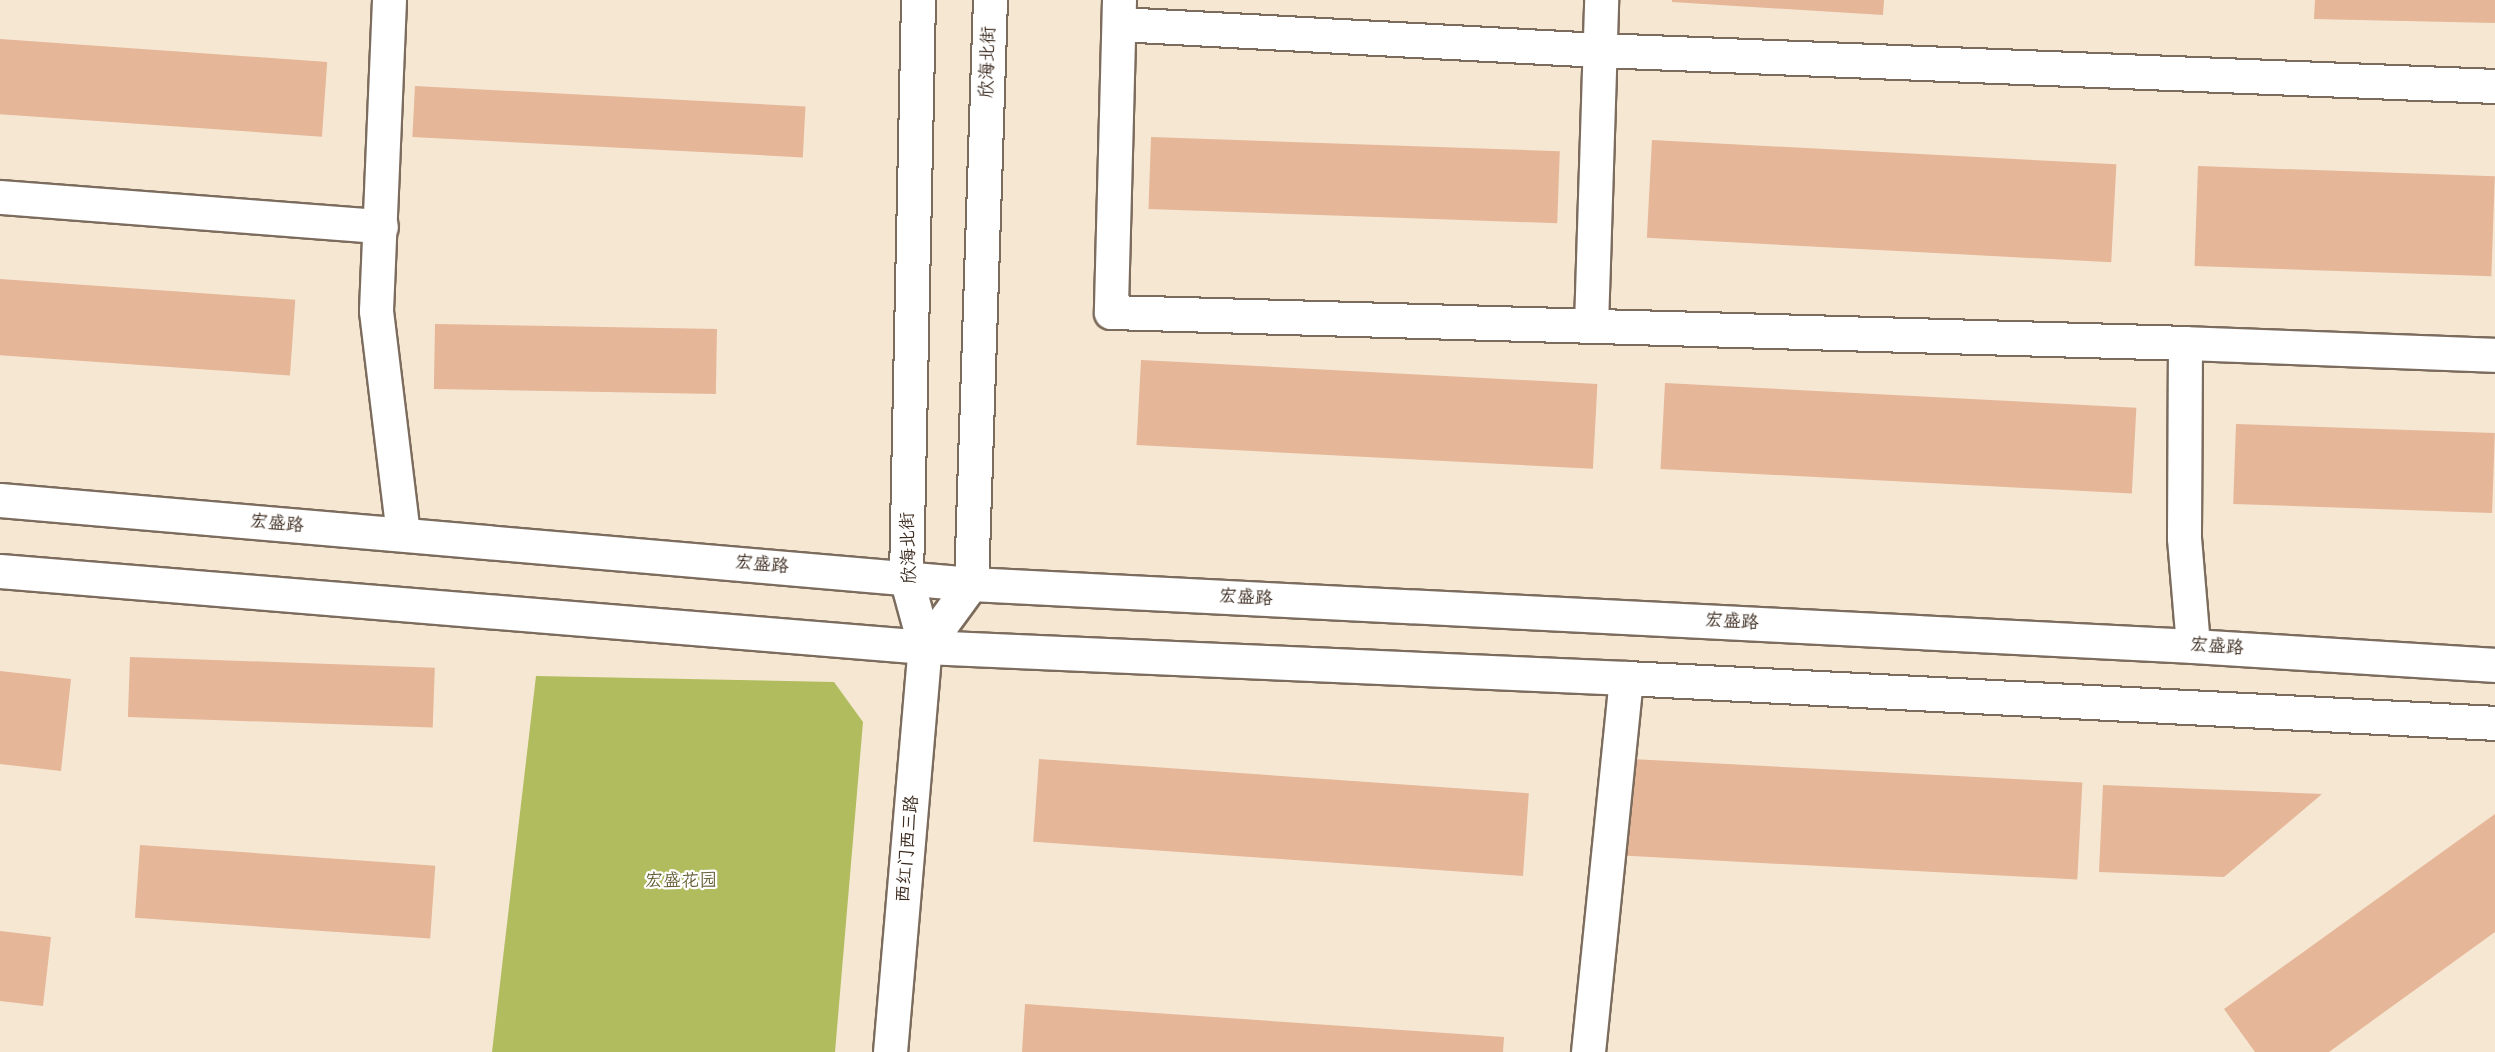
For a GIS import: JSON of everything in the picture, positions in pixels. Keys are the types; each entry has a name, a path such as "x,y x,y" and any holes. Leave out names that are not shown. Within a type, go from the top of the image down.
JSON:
{"street":[{"path":"389,0 376,311 403,534"},
{"name":"欣海北街","path":"918,0 906,577 925,647"},
{"name":"欣海北街","path":"971,584 990,0"},
{"path":"1591,325 1601,0"},
{"path":"2495,86 1599,50 1119,12 1111,312 2185,343 2495,355"},
{"path":"0,197 381,226"},
{"path":"2185,343 2184,538 2193,646"},
{"name":"宏盛路","path":"0,500 971,584 2193,646 2495,665"},
{"path":"0,571 925,647 1626,678 2495,723"},
{"path":"925,647 971,584"},
{"name":"西红门西三路","path":"890,1052 925,647"},
{"path":"1588,1052 1626,678"}],"green space":[{"name":"宏盛花园","path":"536,676 834,682 863,722 835,1052 492,1052"}],"building":[{"path":"1672,0 1884,0 1883,15 1672,2"},
{"path":"2315,0 2495,0 2495,23 2314,19"},
{"path":"0,39 327,62 322,137 0,114"},
{"path":"415,86 805,106 803,157 412,137"},
{"path":"1151,137 1560,151 1557,223 1148,209"},
{"path":"1652,140 2116,164 2111,262 1647,238"},
{"path":"2198,166 2495,176 2491,276 2195,266"},
{"path":"0,279 295,300 290,375 0,355"},
{"path":"435,324 717,329 716,394 434,389"},
{"path":"1141,360 1597,384 1593,469 1137,445"},
{"path":"1665,383 2136,408 2132,494 1660,469"},
{"path":"2236,424 2495,433 2492,513 2233,504"},
{"path":"130,657 435,668 433,728 128,717"},
{"path":"0,671 71,679 61,771 0,764"},
{"path":"1039,759 1529,793 1523,876 1033,842"},
{"path":"1632,759 2082,783 2077,879 1627,856"},
{"path":"2103,785 2322,794 2224,877 2099,872"},
{"path":"2495,814 2495,932 2329,1052 2255,1052 2224,1009"},
{"path":"140,845 435,866 430,938 135,918"},
{"path":"0,931 51,937 43,1006 0,1001"},
{"path":"1025,1004 1504,1037 1503,1052 1022,1052"}]}
